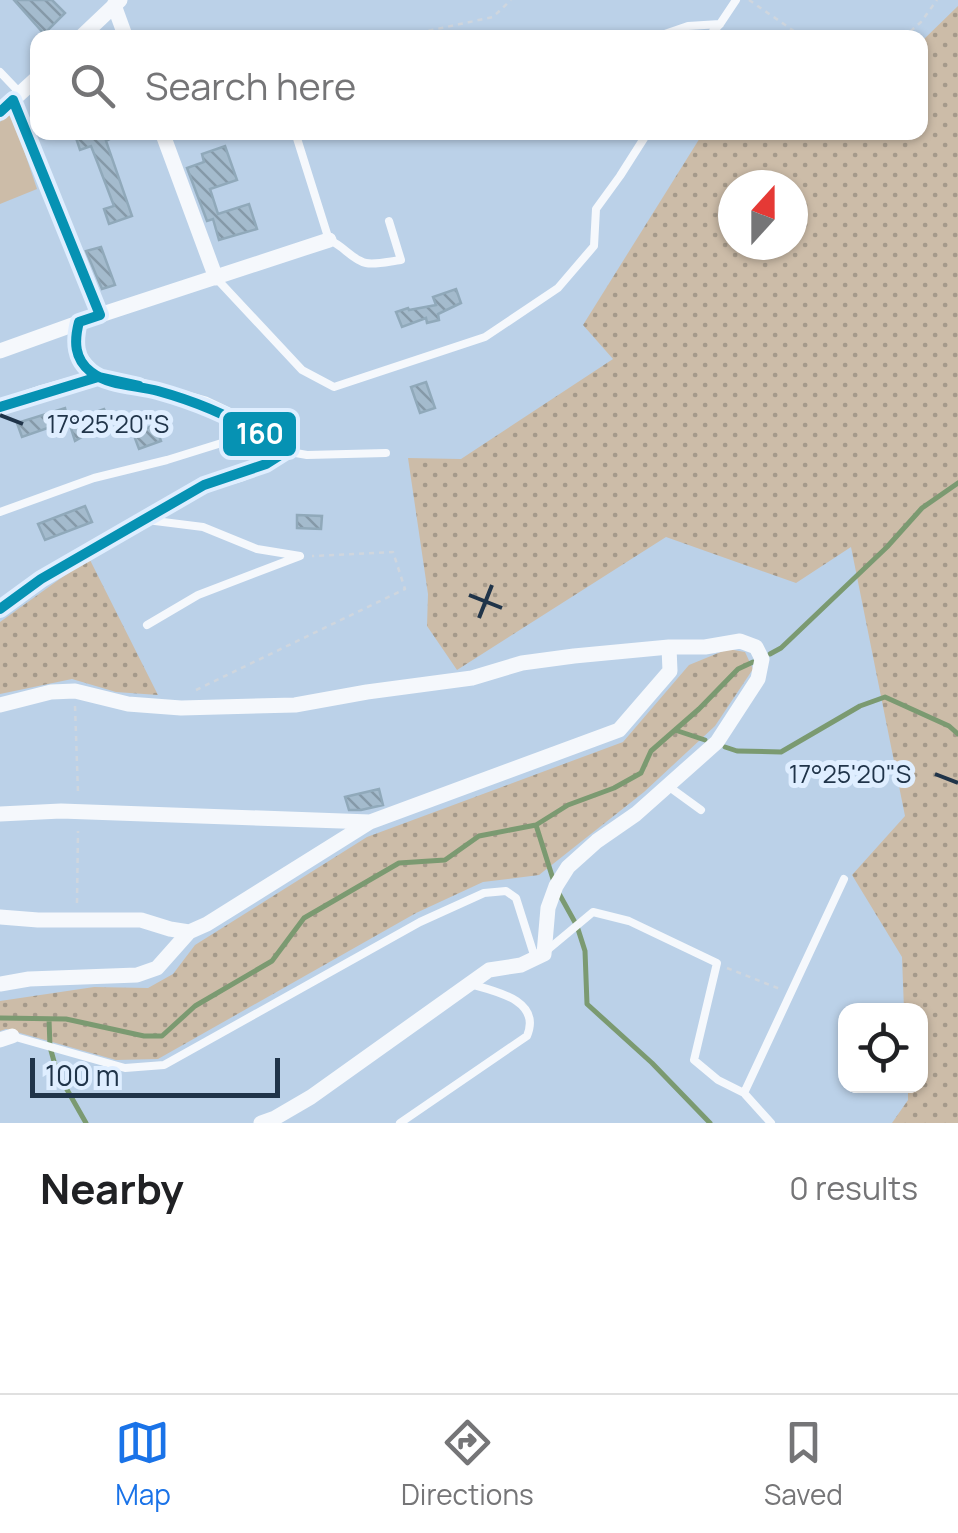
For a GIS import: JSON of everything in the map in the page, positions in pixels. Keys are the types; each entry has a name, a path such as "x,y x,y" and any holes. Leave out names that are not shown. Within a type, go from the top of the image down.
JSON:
{"street":[{"path":"88,30 117,3 124,30"},
{"path":"0,112 30,85"},
{"path":"17,97 30,131"},
{"path":"33,140 100,315"},
{"path":"165,140 216,278"},
{"path":"0,351 329,240"},
{"path":"80,322 74,336 75,349 83,364 98,377"},
{"path":"0,407 98,377 205,404 241,421 285,452 266,464 204,485 41,578 0,609"},
{"path":"0,705 51,692 75,691 128,704 181,708 295,705 472,678 522,663 574,656 740,641 756,646 762,660 758,680 716,742 636,814 568,867 548,908 540,956 521,965 489,970 311,1097 271,1121"},
{"path":"0,984 29,979 136,975 157,968 189,932 208,924 370,822 620,730 670,670 670,648"},
{"path":"0,814 61,811 370,822"},
{"path":"0,917 141,920 189,932"}],"lane":[{"path":"715,30 736,0"},
{"path":"676,30 720,24"},
{"path":"0,72 17,97"},
{"path":"298,140 329,240 368,263 401,260 389,221"},
{"path":"216,278 302,370 334,388 486,337 558,288 594,246 596,209 643,140"},
{"path":"0,512 94,478 228,441 307,454 386,453"},
{"path":"143,520 202,527 257,549 300,556"},
{"path":"147,625 198,594 300,556"},
{"path":"668,786 701,810"},
{"path":"744,1093 844,879"},
{"path":"6,1038 125,1068 164,1065 420,922 484,893 506,890 516,898 540,956 592,912 629,922 717,964 694,1060 718,1080 744,1093 771,1123"},
{"path":"400,1123 527,1036 530,1017 523,1006 509,996 470,984"}],"path":[{"path":"432,30 493,17 511,0"},
{"path":"749,0 792,30"},
{"path":"912,30 937,0"},
{"path":"196,690 404,589 394,552 300,556"},
{"path":"717,964 790,994"}],"shaded area":[{"path":"958,6 958,1123 892,1123 908,1100 908,1093 928,1093 928,1003 904,1003 902,957 852,875 905,816 851,547 796,583 666,537 457,670 427,626 428,594 408,458 461,459 613,359 583,325 699,140 928,140 928,35"},
{"path":"11,112 37,189 0,204 0,122"},
{"path":"89,558 158,695 116,692 72,679 0,694 0,622"},
{"path":"728,649 745,652 753,669 715,726 644,792 539,875 483,882 416,913 158,1059 116,1060 6,1029 0,1031 0,1001 94,987 148,988 173,974 195,945 367,837 623,742 689,665"}],"building":[{"path":"14,0 52,0 65,13 48,30 40,30"},
{"path":"77,140 108,140 132,216 109,224 104,209 114,206 91,146 80,150"},
{"path":"225,146 237,180 210,189 218,214 249,204 257,229 219,240 213,219 207,221 187,168 204,162 202,154"},
{"path":"101,247 115,285 102,289 86,251"},
{"path":"456,289 461,303 438,314 439,320 427,323 426,318 402,327 396,312 436,305 433,297"},
{"path":"426,382 435,408 420,413 411,387"},
{"path":"65,408 68,421 22,437 17,423"},
{"path":"104,409 110,421 75,441 69,422"},
{"path":"155,425 161,441 139,449 133,433"},
{"path":"85,506 92,522 45,540 38,524"},
{"path":"297,515 322,516 321,529 297,528"},
{"path":"379,789 383,805 349,810 345,797"}],"waterway":[{"path":"770,654 887,547 922,508 958,483"},
{"path":"0,1018 66,1019 144,1036 162,1036 195,1006 272,961 304,918 399,863 445,860 479,836 536,825 568,805 641,773 651,751 738,669 753,662"},
{"path":"725,747 781,752 860,706 885,697 949,726 958,734"},
{"path":"675,730 705,740"},
{"path":"536,825 553,879"},
{"path":"557,890 577,926 585,951 587,1004 710,1123"},
{"path":"49,1019 50,1047 57,1072 86,1123"}],"transit line":[{"name":"160","path":"0,112 13,100 100,315 79,322 77,349 85,367 106,380 158,391 209,408 285,452 266,464 204,485 41,579 0,609"},
{"name":"160","path":"0,407 98,377 139,386"}]}
